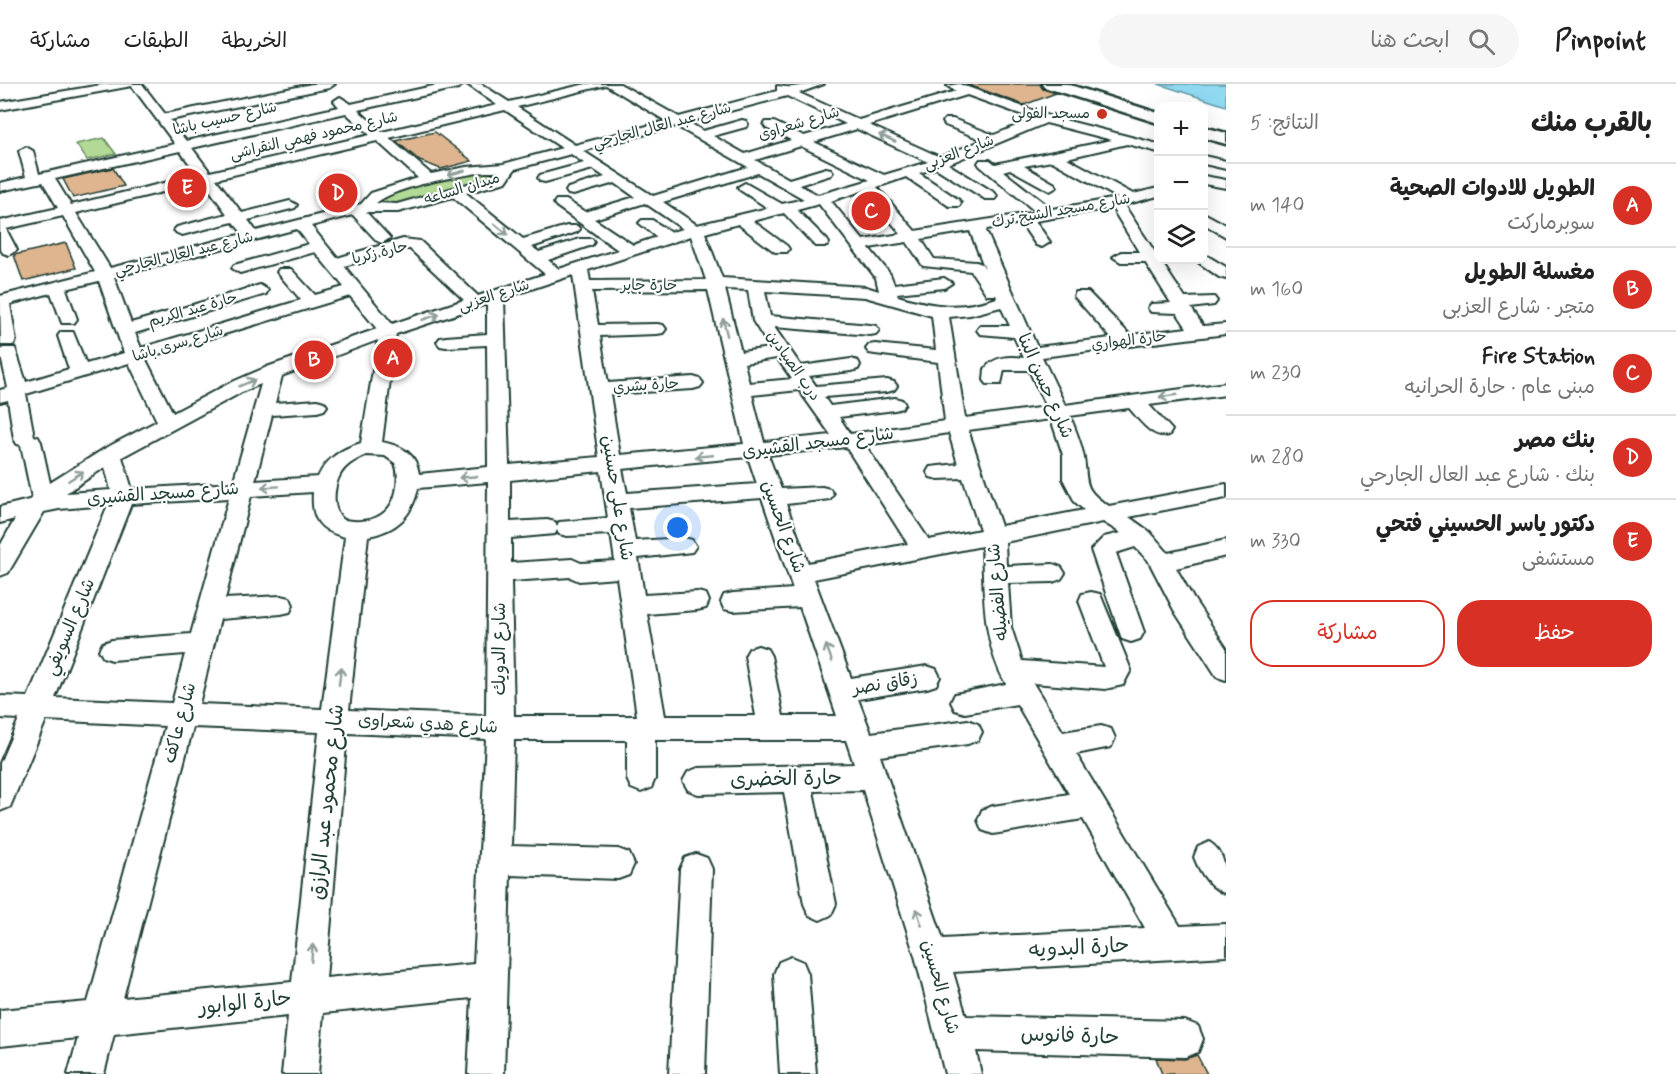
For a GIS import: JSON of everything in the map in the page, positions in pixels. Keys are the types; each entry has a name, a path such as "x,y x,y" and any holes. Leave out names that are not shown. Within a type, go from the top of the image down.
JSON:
{"main road":[{"path":"1050,84 1154,117"},
{"path":"1072,84 1154,110"},
{"path":"1208,127 1226,132"},
{"path":"1208,134 1226,140"}],"street":[{"path":"0,106 22,97 127,84"},
{"path":"136,84 252,237"},
{"path":"162,118 258,109 324,84 429,180"},
{"name":"شارع حسيب باشا","path":"0,187 183,146 246,127 258,109 349,108 458,84"},
{"path":"473,84 695,230"},
{"path":"547,84 562,93"},
{"name":"شارع محمود فهمي النقراشى","path":"0,229 601,84"},
{"path":"610,84 819,200 884,276 890,294 911,306 940,312 970,310 1002,302 1005,295 992,291 976,267 928,263 875,183 770,125"},
{"path":"770,84 939,162 990,196"},
{"name":"شارع عبد العال الجارحي","path":"507,167 818,84"},
{"path":"948,84 1045,119 1154,147"},
{"name":"شارع شعراوى","path":"743,159 968,91"},
{"path":"400,97 411,106"},
{"name":"شارع العزبى","path":"0,567 39,504 111,454 167,422 274,371 558,276 582,277 631,251 669,238 819,200 875,183 906,167 939,162 1045,119"},
{"path":"447,121 464,134"},
{"path":"949,122 994,140"},
{"path":"822,123 855,141"},
{"path":"702,135 741,129 772,150"},
{"path":"992,169 1129,141"},
{"path":"26,151 40,178 68,211 105,274 135,357 167,422"},
{"path":"969,151 1048,214"},
{"path":"313,153 327,167"},
{"path":"1054,156 1128,207 1198,332"},
{"path":"1036,160 1059,172"},
{"path":"1208,161 1226,165"},
{"path":"545,178 597,164"},
{"path":"1012,165 1050,187"},
{"name":"ميدان الساعه","path":"482,167 507,167 508,173 501,179 456,192 398,208 362,208 380,194 429,180 482,167"},
{"path":"906,167 954,203"},
{"path":"521,245 649,199 759,168"},
{"path":"787,184 826,172"},
{"path":"573,190 618,178"},
{"path":"745,187 783,208 821,243"},
{"path":"456,192 558,276"},
{"name":"شارع مسجد الشيخ ترك","path":"1005,295 978,231 981,225 1048,214 1128,207 1154,194"},
{"path":"561,203 577,224 631,251"},
{"path":"182,230 290,204"},
{"path":"362,208 382,238"},
{"name":"شارع عبد العال الجارحي","path":"1,301 362,208"},
{"path":"1026,218 1042,242"},
{"path":"741,219 781,249"},
{"path":"647,223 669,238"},
{"path":"301,224 388,331 371,448"},
{"path":"859,245 981,225"},
{"path":"0,229 9,250"},
{"name":"شارع الحسين","path":"695,230 700,237 715,284 756,451 873,777 932,956 963,1074"},
{"path":"537,258 586,242"},
{"name":"حارة زكريا","path":"334,264 402,244 414,244 485,299"},
{"path":"240,268 319,246"},
{"path":"1120,257 1152,251"},
{"path":"925,257 969,257"},
{"path":"1208,262 1225,274"},
{"path":"829,269 837,290"},
{"path":"285,272 312,302"},
{"name":"حارة جابر","path":"582,277 715,284"},
{"name":"شارع على حسنين","path":"582,277 634,605 647,728 640,779"},
{"path":"715,284 755,285 796,281 837,290 890,294 944,283"},
{"name":"درب الصيادين","path":"755,285 762,321 923,549"},
{"path":"57,286 80,373"},
{"name":"شارع سرى باشا","path":"11,393 355,289"},
{"name":"حارة عبد الكريم","path":"125,330 260,290"},
{"name":"شارع حسن البنا","path":"1005,295 1070,440 1077,488 1083,497 1142,538 1162,563 1184,605 1222,655"},
{"path":"1082,296 1125,341"},
{"name":"شارع الدويك","path":"485,299 496,339 500,474 500,728 486,1074"},
{"path":"1,301 8,347 11,393 28,441 39,504"},
{"path":"1157,308 1208,301"},
{"name":"شارع الفضيله","path":"940,312 956,425 993,536 998,627 1018,682 1172,943"},
{"path":"762,321 870,330"},
{"path":"590,332 657,329"},
{"name":"حارة الهواري","path":"994,380 994,369 998,364 1125,341 1226,329"},
{"path":"986,330 1022,332"},
{"path":"446,342 496,339"},
{"path":"875,349 946,357"},
{"path":"733,359 782,352"},
{"path":"803,382 851,365"},
{"name":"شارع عاكف","path":"86,1074 274,371"},
{"path":"740,390 803,382 887,386"},
{"name":"حارة بشري","path":"600,389 693,383"},
{"path":"1216,390 1226,408"},
{"name":"شارع مسجد القشيرى","path":"409,482 848,441 1216,390"},
{"path":"1133,401 1162,430"},
{"path":"825,413 895,404"},
{"path":"264,410 317,406"},
{"path":"371,448 397,452 405,459 409,468 409,482 406,502 396,517 374,528 341,529 325,516 323,505 328,484 332,471 342,459 371,448"},
{"path":"111,454 123,496"},
{"path":"938,472 971,470"},
{"name":"شارع مسجد القشيرى","path":"0,515 59,501 328,484"},
{"path":"800,573 1226,491"},
{"path":"618,501 771,493 822,494"},
{"name":"شارع السويفي","path":"0,798 123,496"},
{"path":"500,531 621,525"},
{"name":"شارع محمود عبد الرازق","path":"300,1074 334,720 357,530"},
{"path":"1131,632 1103,550 1112,543 1142,538"},
{"path":"500,573 576,570 684,546"},
{"path":"1162,563 1225,548"},
{"path":"996,575 1053,573"},
{"path":"733,602 809,597"},
{"path":"965,702 1018,682 1114,676 1118,670 1091,601"},
{"path":"634,605 697,602"},
{"path":"210,610 281,605"},
{"path":"112,650 201,643"},
{"path":"758,656 772,728"},
{"name":"زقاق نصر","path":"843,690 927,677"},
{"name":"شارع هدي شعراوى","path":"0,707 500,728 772,728 859,737 968,732"},
{"path":"1055,745 1101,738"},
{"name":"حارة الخضرى","path":"698,781 873,777"},
{"path":"796,779 820,904"},
{"path":"993,820 1090,804"},
{"path":"496,860 618,864"},
{"path":"687,1074 696,868"},
{"name":"حارة البدويه","path":"932,956 1226,940"},
{"path":"790,974 798,1074"},
{"name":"حارة الوابور","path":"0,1028 489,978"},
{"name":"حارة فانوس","path":"954,1033 1185,1039"}],"green space":[{"path":"104,138 116,154 87,160 76,144"},
{"path":"486,168 503,169 501,176 397,206 371,206 389,193"}],"water":[{"path":"1158,84 1226,84 1226,106"}],"building":[{"path":"966,84 1040,84 1043,89 1056,93 1024,105"},
{"path":"435,132 472,161 441,169 420,161 396,141"},
{"path":"113,168 124,186 73,198 63,179"},
{"path":"66,243 76,268 23,281 14,255"},
{"path":"1197,1055 1207,1074 1162,1074 1156,1058 1185,1059"}],"place":[{"name":"مسجد الفولى","path":"1102,114"},
{"name":"دكتور ياسر الحسيني فتحي","path":"187,188"},
{"name":"بنك مصر","path":"338,193"},
{"name":"Fire Station","path":"871,211"},
{"name":"الطويل للادوات الصحية","path":"393,358"},
{"name":"مغسلة الطويل","path":"314,360"}]}
